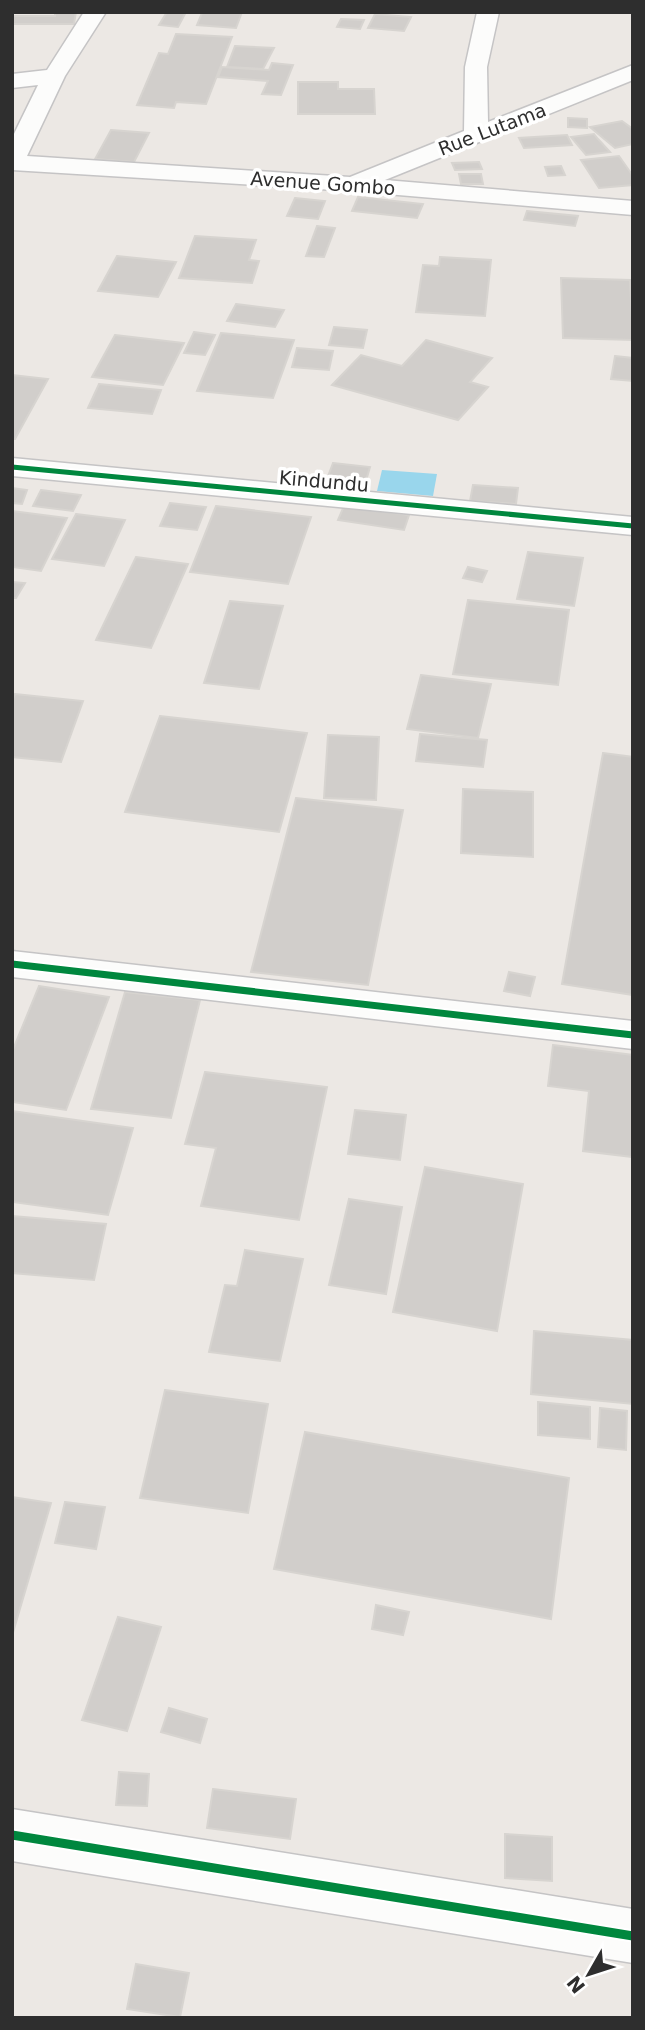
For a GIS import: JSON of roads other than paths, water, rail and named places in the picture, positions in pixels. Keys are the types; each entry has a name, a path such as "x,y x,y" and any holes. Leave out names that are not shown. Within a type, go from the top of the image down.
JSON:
{"street":[{"path":"13,162 54,76 95,12"},
{"path":"476,135 476,67 488,12"},
{"name":"Rue Lutama","path":"351,184 633,72"},
{"path":"12,81 54,76"},
{"path":"573,97 621,98"},
{"name":"Avenue Gombo","path":"13,162 351,184 633,208"},
{"name":"Kindundu","path":"12,467 633,526"},
{"path":"12,964 633,1035"},
{"path":"12,1835 633,1936"}],"water":[{"path":"382,470 437,474 433,496 377,491"}]}
